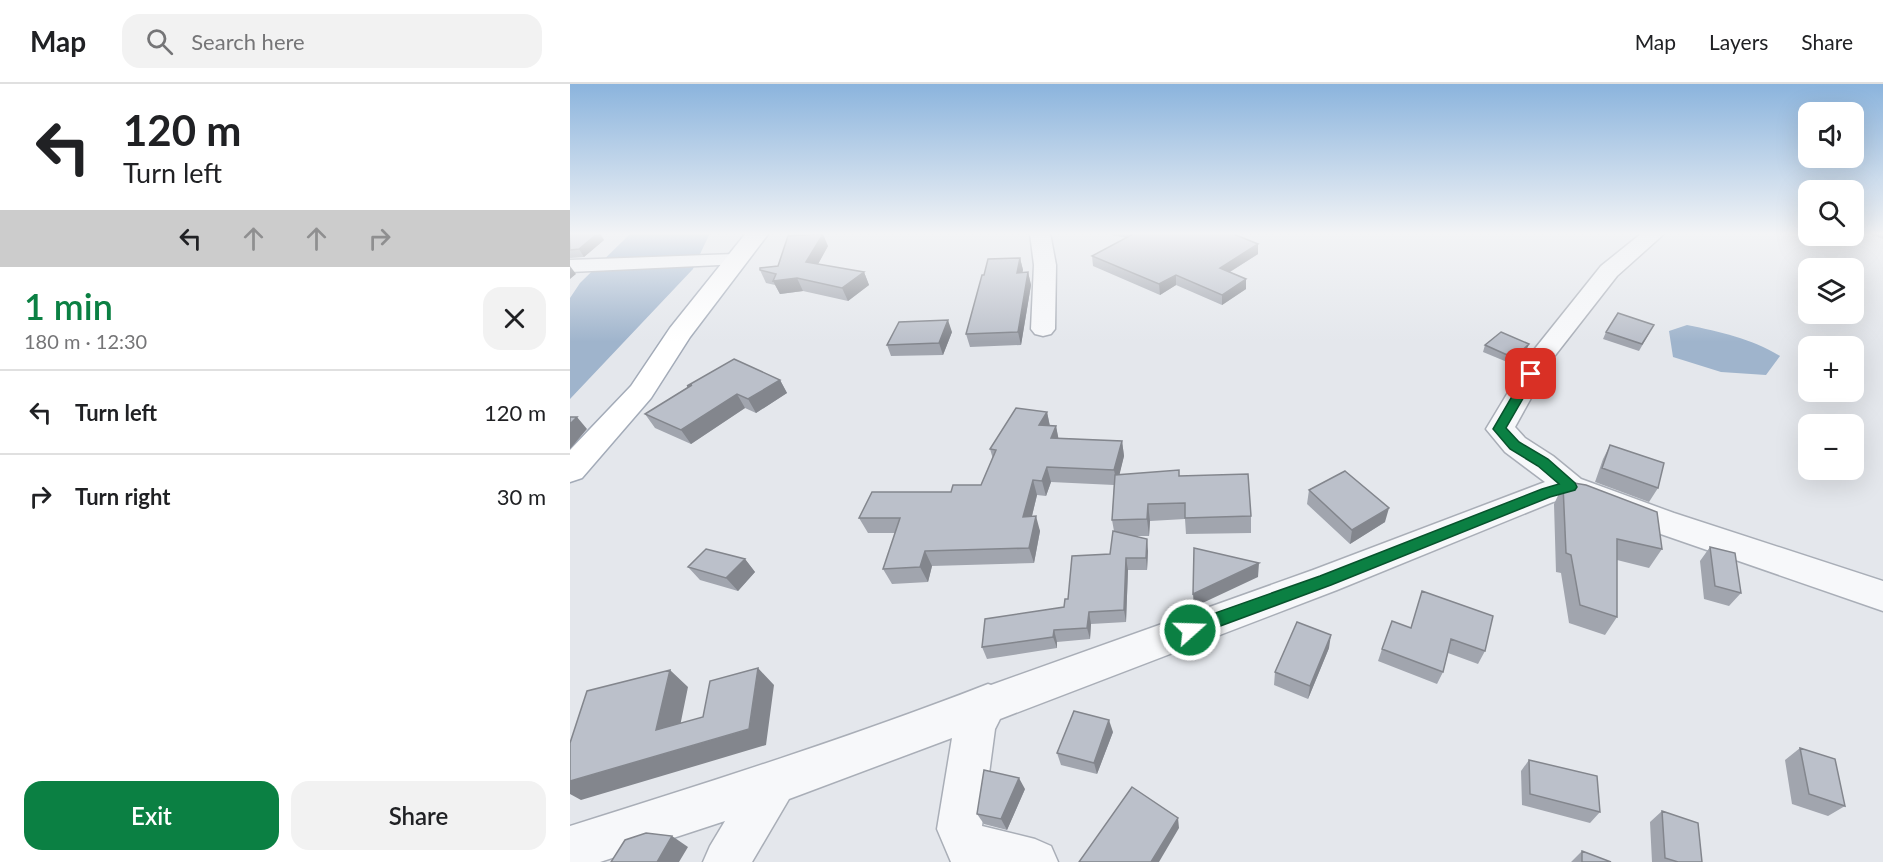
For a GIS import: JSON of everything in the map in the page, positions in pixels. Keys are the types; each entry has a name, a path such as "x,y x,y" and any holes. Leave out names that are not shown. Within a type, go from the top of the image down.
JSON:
{"main road":[{"path":"570,470 641,392 721,269"}],"street":[{"path":"1043,329 1045,269"},
{"path":"1612,269 1542,356 1500,429 1515,445 1543,463 1570,487 1663,522 1883,596"},
{"path":"570,849 774,783 1325,580 1547,492 1570,487"},
{"path":"988,704 975,724 959,829 967,846 991,849 1035,862"},
{"path":"726,862 774,783"}],"water":[{"path":"594,269 693,269 570,399 570,298 580,283"},
{"path":"1687,325 1746,340 1780,356 1766,375 1721,372 1673,357 1669,331"}],"building":[{"path":"848,269 864,272 842,288 797,278 773,281 776,274 760,270"},
{"path":"985,269 1018,269 1017,273 1028,272 1018,332 966,334 982,275"},
{"path":"1124,269 1223,269 1246,279 1222,295 1176,275 1159,284"},
{"path":"1618,313 1654,325 1642,344 1606,332"},
{"path":"948,320 939,343 887,345 899,322"},
{"path":"1501,332 1529,344 1514,358 1485,345"},
{"path":"734,359 780,380 748,399 737,394 681,430 645,414 692,385 687,386"},
{"path":"1016,408 1047,412 1039,425 1056,426 1051,438 1122,441 1114,470 1047,467 1042,481 1033,480 1023,517 1036,516 1029,548 925,551 920,567 883,569 900,518 859,518 872,492 951,492 953,485 981,485 996,450 990,449"},
{"path":"570,417 577,417 570,424"},
{"path":"1610,445 1664,463 1658,488 1602,468"},
{"path":"1179,470 1179,476 1248,474 1251,516 1185,518 1185,503 1148,504 1147,519 1112,520 1115,475"},
{"path":"1345,471 1389,508 1352,530 1309,490"},
{"path":"1574,483 1586,485 1657,512 1662,549 1617,539 1617,617 1580,605 1571,555 1566,553 1563,485"},
{"path":"1113,531 1147,539 1146,558 1126,558 1124,610 1089,612 1087,628 1054,630 1053,637 982,647 985,619 1064,607 1065,599 1068,599 1072,556 1110,554"},
{"path":"1710,547 1735,553 1741,593 1715,586"},
{"path":"1194,548 1259,563 1193,594"},
{"path":"706,549 745,559 726,578 688,567"},
{"path":"1422,591 1493,616 1485,651 1451,639 1443,672 1382,649 1392,621 1411,628"},
{"path":"1297,622 1331,635 1310,686 1275,672"},
{"path":"758,668 749,729 570,781 570,743 587,691 670,670 656,730 703,717 710,681"},
{"path":"1074,711 1109,720 1094,763 1057,753"},
{"path":"1800,748 1835,759 1845,806 1809,794"},
{"path":"1529,760 1597,776 1600,812 1530,794"},
{"path":"984,770 1019,778 1001,819 977,814"},
{"path":"1132,787 1178,818 1151,862 1079,862"},
{"path":"1662,811 1698,823 1702,862 1678,862 1665,858"},
{"path":"646,833 672,836 657,862 611,862 625,840"},
{"path":"1582,851 1611,862 1582,862"}],"route":[{"path":"1190,630 1325,580 1547,492 1570,487 1543,463 1515,445 1500,429 1531,374"}]}
